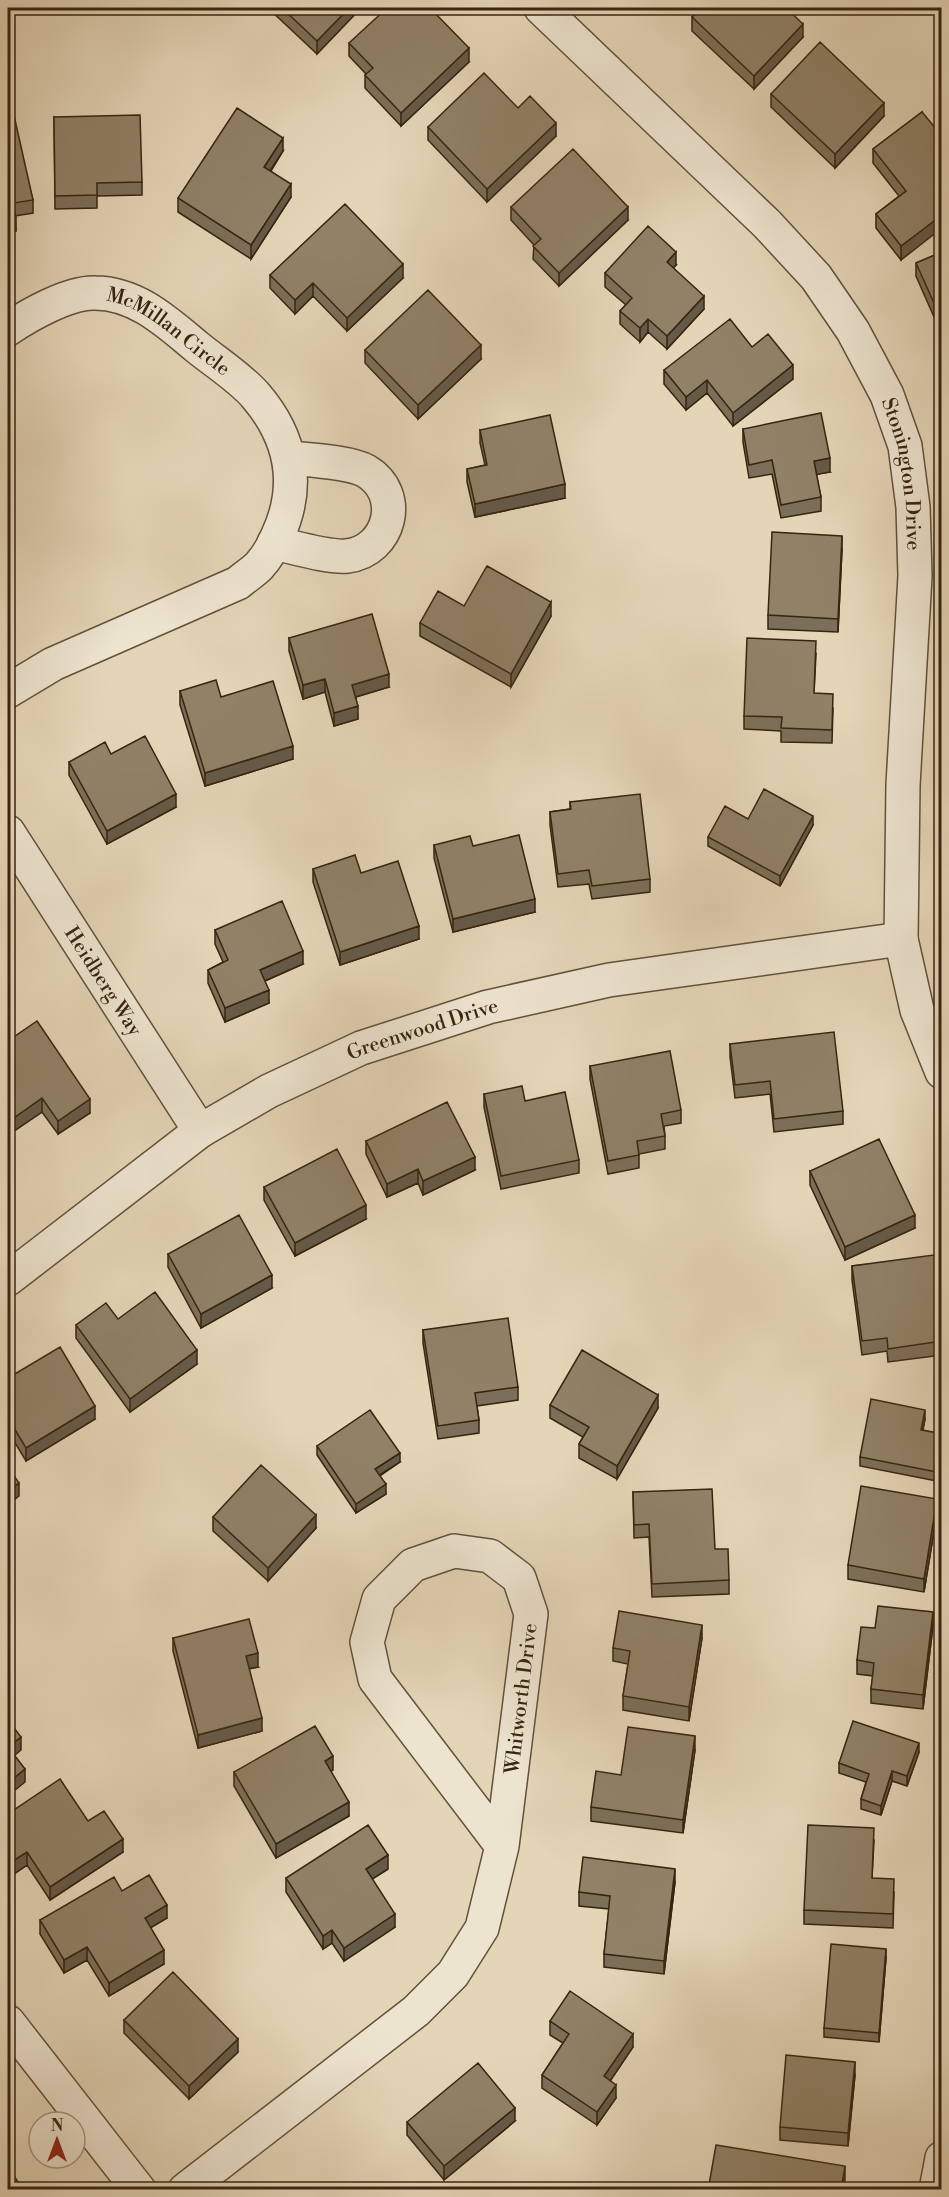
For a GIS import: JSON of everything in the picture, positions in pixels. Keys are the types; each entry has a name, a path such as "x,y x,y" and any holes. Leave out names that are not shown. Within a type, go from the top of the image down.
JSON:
{"street":[{"name":"Stonington Drive","path":"541,8 767,224 816,277 853,331 886,395 905,446 913,507 915,576 903,785 901,939 917,1010 942,1072"},
{"name":"McMillan Circle","path":"8,329 59,301 94,292 130,299 162,318 255,394 277,423 289,458 291,486 286,517 274,543 260,565 238,583 53,664 8,691"},
{"path":"274,543 344,557 360,554 372,546 382,535 388,522 389,506 386,492 365,470 289,458"},
{"name":"Heidberg Way","path":"8,832 200,1131"},
{"name":"Greenwood Drive","path":"8,1279 200,1131 269,1091 361,1048 488,1007 609,980 901,939"},
{"name":"Whitworth Drive","path":"185,2190 416,2010 453,1974 482,1928 502,1846 531,1614 519,1578 490,1556 454,1551 413,1565 379,1599 367,1642 375,1679 502,1846"},
{"path":"8,2022 139,2190"},
{"path":"936,2190 942,2158"}],"building":[{"path":"282,8 349,8 317,41"},
{"path":"387,8 430,8 469,48 401,113 365,75 373,68 349,43"},
{"path":"701,8 786,8 803,24 754,76 692,17"},
{"path":"820,42 884,103 835,154 771,94"},
{"path":"484,73 518,108 530,96 556,123 487,189 428,127"},
{"path":"237,108 283,138 264,167 291,184 251,245 178,198"},
{"path":"13,111 33,200 13,203 16,218 8,220 8,112"},
{"path":"922,112 942,136 942,215 901,246 876,214 906,191 873,149"},
{"path":"140,115 142,182 97,183 97,195 55,196 54,117"},
{"path":"573,149 628,207 559,273 533,246 541,239 511,207"},
{"path":"345,204 403,264 347,318 313,283 295,300 270,275"},
{"path":"648,226 676,252 667,262 704,296 667,336 648,319 640,328 620,311 632,298 605,273"},
{"path":"942,252 942,300 934,303 916,263"},
{"path":"428,290 481,345 418,405 365,350"},
{"path":"730,319 752,347 768,334 793,365 733,413 707,380 686,397 664,370"},
{"path":"821,413 830,458 814,461 821,497 781,505 772,460 749,465 743,429"},
{"path":"550,415 565,484 475,504 467,469 487,465 480,430"},
{"path":"772,532 842,536 838,619 768,615"},
{"path":"487,566 551,602 511,674 420,623 438,591 464,606"},
{"path":"372,614 389,674 352,685 358,706 334,713 325,679 303,685 289,638"},
{"path":"747,638 816,641 814,693 833,694 832,730 781,728 782,717 744,716"},
{"path":"216,680 221,697 273,681 293,746 205,773 180,691"},
{"path":"145,736 176,794 107,831 69,762 105,742 111,754"},
{"path":"764,789 813,816 780,876 708,837 725,806 748,819"},
{"path":"640,794 650,879 592,886 589,870 558,874 550,812 571,809 570,802"},
{"path":"519,835 535,899 453,919 434,845 470,836 473,846"},
{"path":"355,855 361,873 398,861 419,926 340,952 313,869"},
{"path":"282,901 303,951 260,970 269,990 225,1008 208,970 228,960 215,930"},
{"path":"37,1021 90,1099 58,1121 42,1098 8,1122 8,1041"},
{"path":"834,1032 843,1111 774,1119 770,1081 735,1085 730,1044"},
{"path":"670,1051 681,1110 661,1114 665,1136 637,1141 639,1155 608,1161 590,1066"},
{"path":"522,1086 525,1101 565,1092 579,1160 501,1176 484,1094"},
{"path":"447,1102 475,1157 423,1181 418,1169 387,1184 366,1141"},
{"path":"879,1139 915,1215 845,1247 810,1171"},
{"path":"337,1149 366,1205 295,1243 264,1187"},
{"path":"239,1215 272,1275 201,1314 168,1254"},
{"path":"941,1254 942,1341 888,1349 887,1338 862,1341 852,1266"},
{"path":"155,1292 197,1350 130,1399 76,1325 106,1303 118,1319"},
{"path":"508,1318 518,1387 475,1393 479,1420 438,1426 423,1330"},
{"path":"60,1347 95,1406 26,1448 8,1418 8,1378"},
{"path":"582,1350 658,1395 617,1466 579,1444 589,1427 550,1405"},
{"path":"871,1399 925,1410 921,1430 942,1434 942,1473 860,1457"},
{"path":"370,1410 400,1453 375,1469 386,1484 356,1504 317,1446"},
{"path":"261,1465 316,1515 268,1568 213,1517"},
{"path":"8,1467 19,1483 8,1491"},
{"path":"861,1486 937,1499 924,1579 848,1565"},
{"path":"712,1489 715,1549 728,1549 729,1580 652,1584 649,1524 634,1525 633,1492"},
{"path":"878,1606 933,1612 923,1695 871,1689 874,1663 857,1660 861,1627 875,1628"},
{"path":"619,1611 702,1625 689,1707 623,1696 630,1651 613,1648"},
{"path":"249,1619 258,1653 246,1656 262,1718 198,1735 173,1638"},
{"path":"8,1720 21,1737 8,1747"},
{"path":"853,1721 919,1743 907,1776 892,1771 881,1806 861,1799 869,1774 839,1763"},
{"path":"315,1726 333,1756 325,1761 349,1802 276,1844 234,1772"},
{"path":"628,1727 695,1736 683,1820 591,1807 596,1771 621,1775"},
{"path":"8,1747 25,1769 8,1783"},
{"path":"60,1779 88,1821 104,1811 123,1839 50,1887 27,1852 8,1864 8,1814"},
{"path":"368,1825 388,1855 366,1869 395,1914 344,1948 332,1930 323,1936 286,1878"},
{"path":"808,1825 874,1828 872,1878 894,1879 893,1914 804,1910"},
{"path":"583,1857 675,1869 664,1961 604,1954 610,1896 579,1892"},
{"path":"149,1875 167,1905 145,1918 164,1950 109,1983 87,1947 64,1960 40,1920 114,1877 122,1891"},
{"path":"831,1944 886,1949 879,2033 824,2028"},
{"path":"173,1972 238,2039 189,2086 124,2020"},
{"path":"570,1991 633,2034 604,2076 616,2085 597,2112 542,2075 569,2034 550,2021"},
{"path":"786,2055 855,2062 848,2133 780,2127"},
{"path":"478,2063 515,2108 444,2166 407,2122"},
{"path":"716,2145 845,2166 841,2190 708,2190"},
{"path":"8,2168 24,2190 8,2190"},
{"path":"343,2184 346,2190 326,2190"}]}
